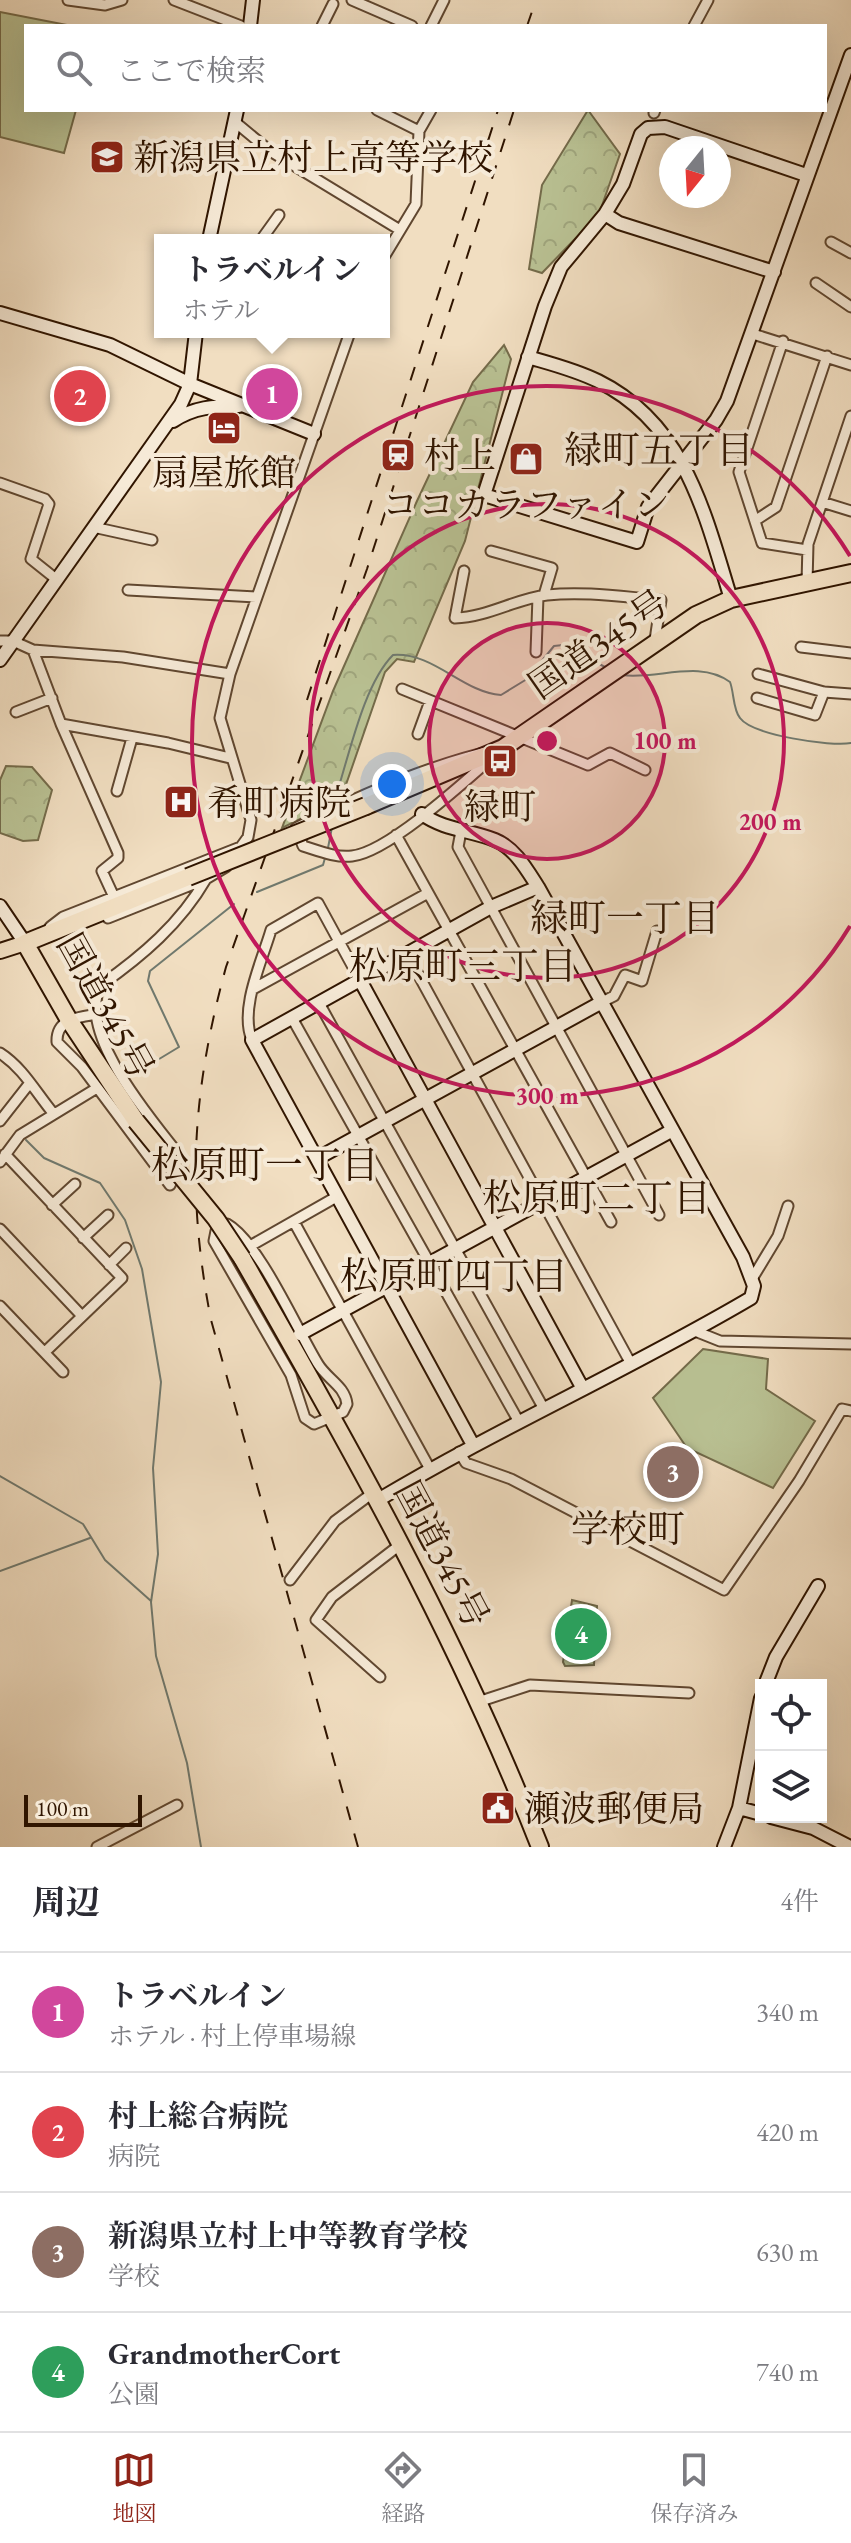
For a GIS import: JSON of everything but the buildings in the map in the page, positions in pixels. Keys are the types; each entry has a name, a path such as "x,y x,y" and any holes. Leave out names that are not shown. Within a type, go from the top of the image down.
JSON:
{"highway":[{"name":"国道345号","path":"540,1847 481,1701 403,1543 246,1252 136,1121 69,1020 32,939 503,748 655,640 731,599 851,573"}],"main road":[{"path":"0,951 32,939"}],"street":[{"path":"68,0 105,5 122,0"},
{"path":"174,0 247,24"},
{"path":"352,0 407,24"},
{"path":"432,24 444,0"},
{"path":"695,24 708,0"},
{"path":"250,1 250,24"},
{"path":"323,24 333,4"},
{"path":"806,175 657,126 641,134 623,184 605,214 561,267 528,357 484,495 637,542 648,507 685,462 727,401 851,55"},
{"path":"382,112 419,131"},
{"path":"390,247 416,204 419,131 430,112"},
{"path":"236,116 270,151 400,230"},
{"path":"210,234 236,116"},
{"path":"605,214 619,223 774,272"},
{"path":"265,234 279,215"},
{"path":"831,242 851,253"},
{"path":"816,283 851,307"},
{"path":"0,313 110,345 190,384 314,434"},
{"path":"753,334 851,365"},
{"path":"0,660 6,641 56,579 164,427 190,384 195,338"},
{"path":"32,939 70,933 206,879 222,871 248,837 251,820 220,718 230,674 348,338"},
{"path":"783,341 739,472 762,543 807,550"},
{"path":"756,520 776,507 827,356"},
{"path":"528,357 578,373 617,392 663,432 685,462 731,599"},
{"path":"164,427 187,412 212,406 246,406"},
{"path":"807,583 807,550 851,416"},
{"path":"0,483 45,499 49,504 31,559 56,579"},
{"path":"822,502 851,511"},
{"path":"93,527 152,540"},
{"path":"491,551 552,568 541,596 536,652"},
{"path":"464,571 455,618 478,617 541,596 583,594 661,600 655,640"},
{"path":"128,590 257,597"},
{"path":"6,641 33,650 123,657 230,674"},
{"path":"801,647 851,653"},
{"path":"33,650 61,724 118,853 118,858 102,871 114,897"},
{"path":"758,674 824,692 851,694"},
{"path":"402,689 588,765 610,753 645,770"},
{"path":"757,698 815,715 824,692"},
{"path":"16,712 52,698"},
{"path":"418,734 430,701"},
{"path":"61,724 230,758"},
{"path":"117,791 132,738"},
{"path":"503,748 396,835 351,856 303,846 296,828 459,758 503,748"},
{"path":"290,1580 335,1521 459,1452 695,1331 751,1298 754,1286 743,1257 518,856 498,840 436,824 422,814"},
{"path":"461,831 458,847 659,1215"},
{"path":"396,835 611,1222"},
{"path":"32,939 63,917 241,846"},
{"path":"98,1014 69,1020 61,1027 57,1042 97,1088 170,1185 180,1165 179,1155 108,1056 98,1014 99,987 149,949 188,908 206,879"},
{"path":"252,1040 491,907 538,887"},
{"path":"253,989 428,893"},
{"path":"473,1445 248,1029 253,989 271,930 318,903 583,1389"},
{"path":"0,906 32,939"},
{"path":"318,1158 614,996 625,975 642,981 657,931"},
{"path":"407,954 630,1362"},
{"path":"319,1003 544,1409"},
{"path":"292,1018 519,1422"},
{"path":"1,1055 23,1069 29,1084 53,1113"},
{"path":"0,1121 29,1084"},
{"path":"45,1352 122,1278 2,1158 20,1135 97,1088"},
{"path":"300,1334 671,1131"},
{"path":"52,1205 75,1184"},
{"path":"246,1252 338,1196"},
{"path":"752,1279 778,1236 788,1206"},
{"path":"83,1238 108,1215"},
{"path":"294,1222 430,1469"},
{"path":"229,1224 300,1334 320,1368 346,1396 346,1407 333,1417 314,1424 305,1418 291,1375 214,1241 214,1234 229,1224"},
{"path":"0,1229 82,1316"},
{"path":"109,1265 126,1248"},
{"path":"0,1306 63,1372"},
{"path":"695,1331 720,1341 851,1344"},
{"path":"459,1452 466,1463 511,1479 724,1590 799,1481 842,1409 851,1411"},
{"path":"380,1677 316,1620 332,1597 403,1543"},
{"path":"767,1679 776,1657 818,1586"},
{"path":"481,1701 530,1685 689,1693"},
{"path":"724,1847 739,1808 755,1728"},
{"path":"97,1847 177,1805"},
{"path":"739,1808 755,1812"},
{"path":"794,1823 813,1828 850,1847"}],"green space":[{"path":"0,12 62,24 24,24 24,112 75,112 64,153 0,137"},
{"path":"589,112 620,154 599,214 542,273 529,269 542,185"},
{"path":"504,345 511,359 465,541 414,662 397,659 385,672 341,799 282,828 333,691 417,501 473,382"},
{"path":"6,766 32,767 52,790 38,840 23,841 0,833 0,780"},
{"path":"703,1349 768,1359 766,1389 815,1421 773,1488 687,1448 653,1398"},
{"path":"572,1600 597,1606 594,1665 565,1666 563,1662"}],"waterway":[{"path":"333,805 364,705 382,669 393,655 422,660 473,687 501,695 527,679 554,646 563,645 605,667"},
{"path":"622,675 691,671 718,675 730,682 738,715 747,724 792,738 851,743"},
{"path":"328,848 332,827"},
{"path":"257,892 323,865 325,858"},
{"path":"131,1076 179,1047 148,981 150,971 234,904"},
{"path":"26,1140 44,1158 100,1183 125,1220 142,1269 161,1382 153,1468 158,1554 151,1602 156,1656 187,1763 201,1847"},
{"path":"0,1476 83,1524 105,1560 151,1601"},
{"path":"0,1571 90,1538"}],"railway":[{"path":"528,24 536,0"},
{"path":"307,700 497,112"},
{"path":"358,1847 211,1320 198,1228 196,1142 206,1057 226,967 367,569 513,112"}],"place":[{"name":"新潟県立村上高等学校","path":"107,157"},
{"name":"トラベルイン","path":"272,394"},
{"name":"村上総合病院","path":"80,396"},
{"name":"扇屋旅館","path":"224,428"},
{"name":"村上","path":"398,455"},
{"name":"ココカラファイン","path":"526,459"},
{"name":"緑町","path":"500,761"},
{"name":"肴町病院","path":"181,802"},
{"name":"新潟県立村上中等教育学校","path":"673,1472"},
{"name":"GrandmotherCort","path":"581,1634"},
{"name":"瀬波郵便局","path":"498,1808"}],"district":[{"name":"緑町五丁目","path":"659,449"},
{"name":"緑町一丁目","path":"625,917"},
{"name":"松原町三丁目","path":"463,965"},
{"name":"松原町一丁目","path":"265,1164"},
{"name":"松原町二丁目","path":"597,1197"},
{"name":"松原町四丁目","path":"454,1275"},
{"name":"学校町","path":"628,1528"}]}
